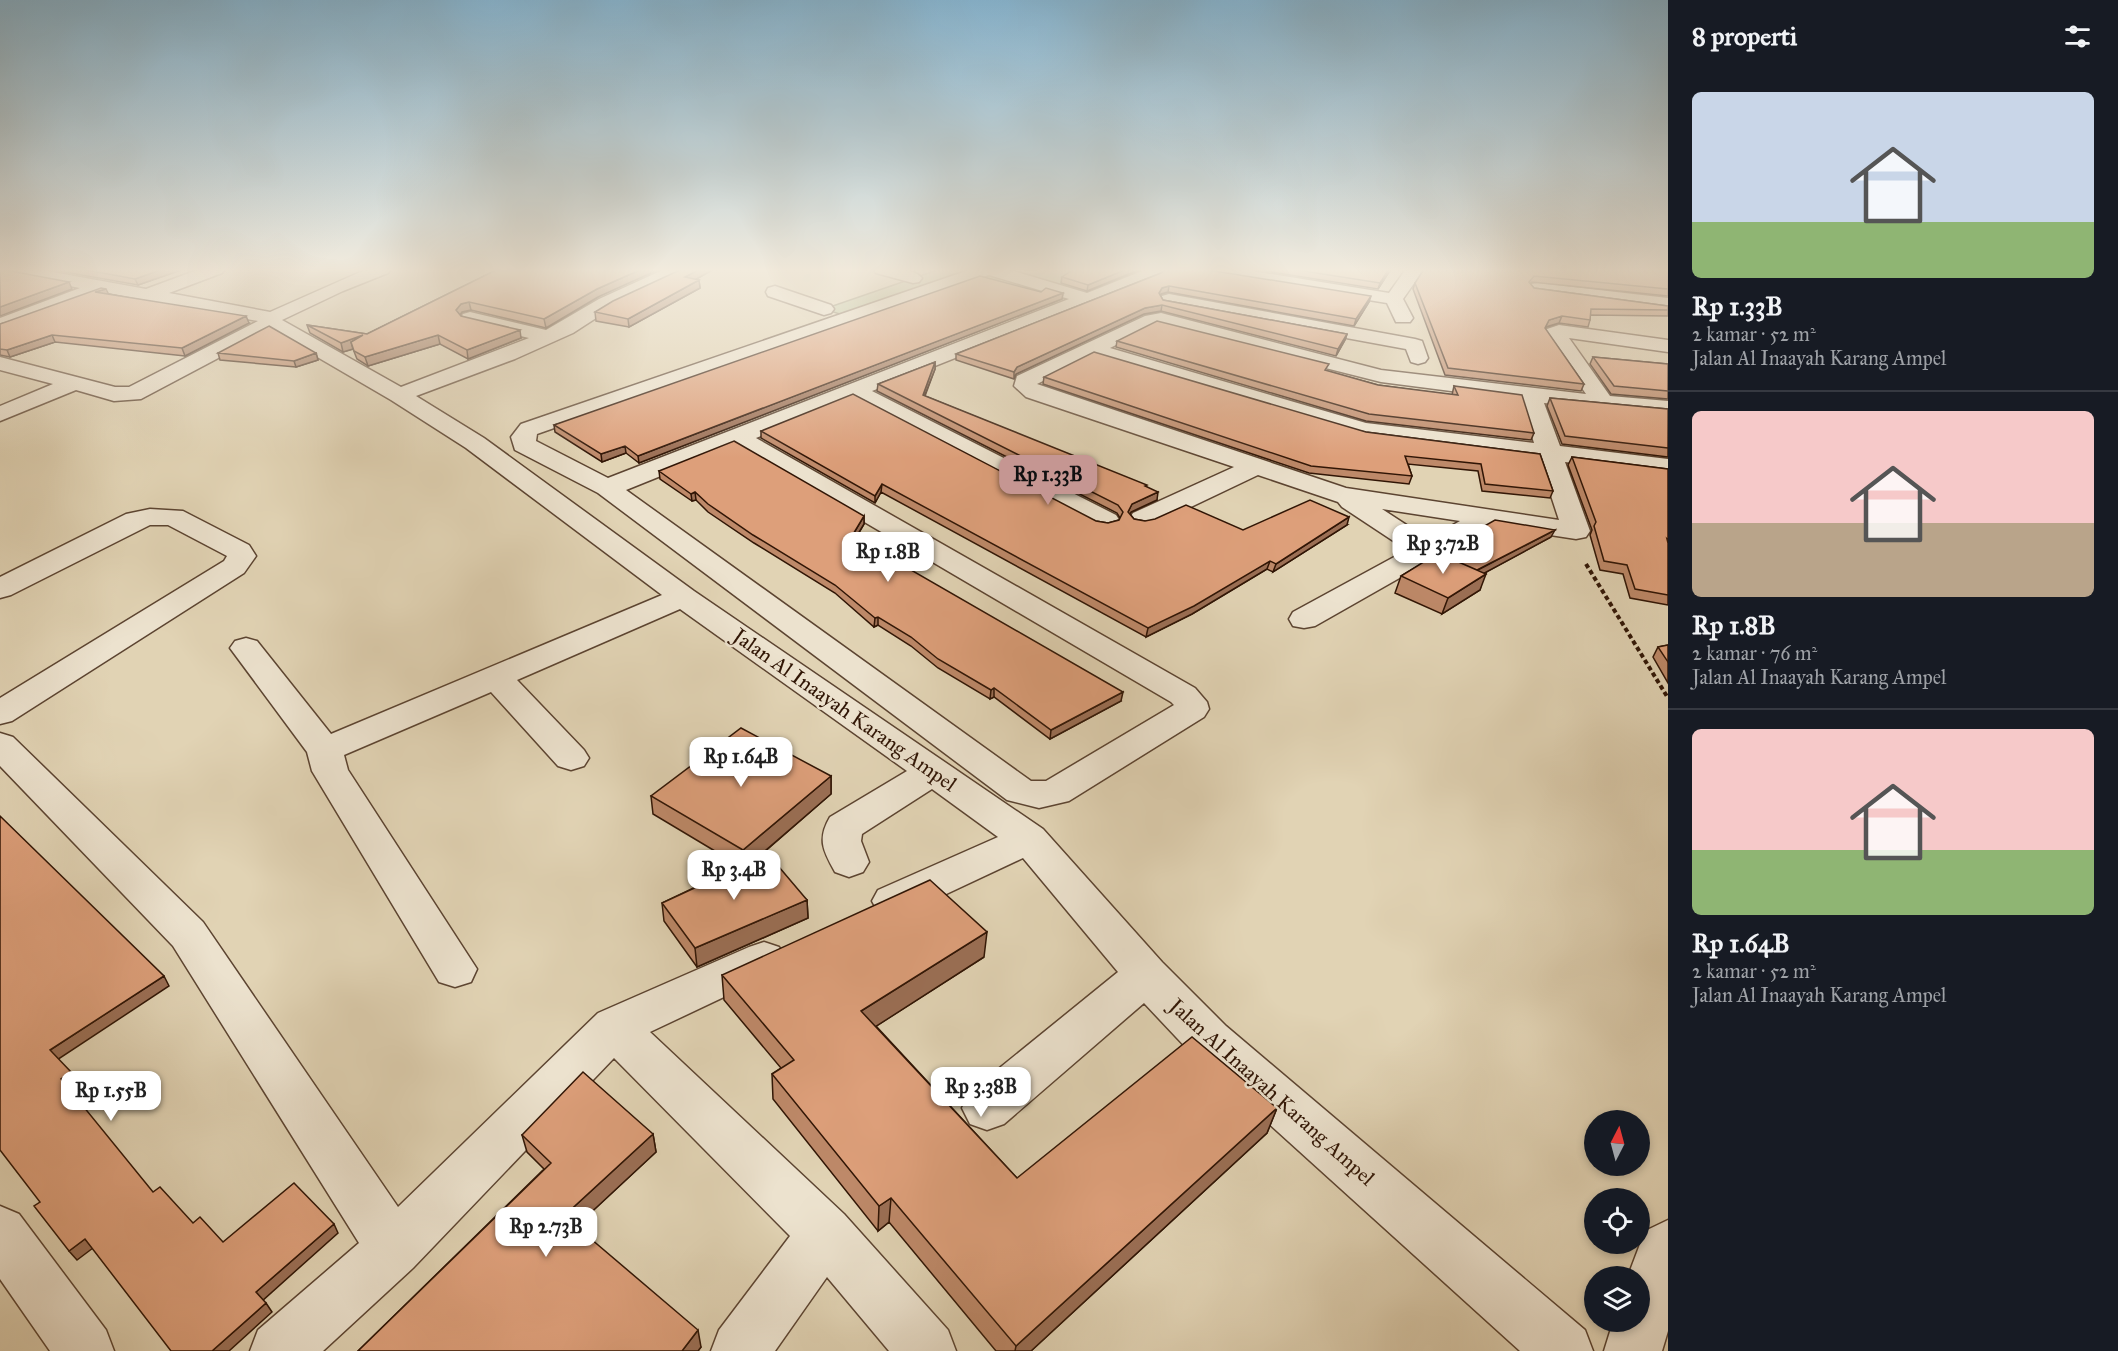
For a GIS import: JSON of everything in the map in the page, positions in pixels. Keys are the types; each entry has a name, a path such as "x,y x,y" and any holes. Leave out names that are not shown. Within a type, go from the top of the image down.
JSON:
{"street":[{"path":"0,363 114,394 133,394 249,332"},
{"name":"Jalan Al Inaayah Karang Ampel","path":"292,332 475,443 683,597 1029,839 1146,975 1209,1041 1564,1351"},
{"path":"528,332 548,337"},
{"path":"399,395 559,332"},
{"path":"737,437 1183,695 1190,702 1192,709 1056,792 1039,795 1020,791 607,488 524,446 523,437 530,429 787,332"},
{"path":"607,488 1004,332"},
{"path":"1126,332 1025,381 1025,386 1034,392 1342,495 1576,531 1530,395"},
{"path":"1211,332 1381,376 1530,395 1668,408"},
{"path":"1319,332 1417,352 1408,332"},
{"path":"1556,332 1554,333 1603,402"},
{"path":"1567,332 1668,346"},
{"path":"1092,348 1356,428 1668,467"},
{"path":"1568,350 1668,359"},
{"path":"0,414 75,383"},
{"path":"854,391 1106,521"},
{"path":"1143,519 1255,467"},
{"path":"1342,495 1428,551"},
{"path":"0,589 136,520 150,517 173,517 239,551 242,556 234,567 0,713"},
{"path":"1304,620 1487,518"},
{"path":"325,750 683,597"},
{"path":"246,648 325,750 330,771 455,969"},
{"path":"496,677 571,758"},
{"path":"0,745 188,934 394,1249"},
{"path":"849,862 841,841 844,827 933,772"},
{"path":"854,918 1029,839"},
{"path":"279,1351 394,1249 614,1027 800,943"},
{"path":"987,1108 1146,975"},
{"path":"614,1027 825,1233 927,1351"},
{"path":"0,1233 85,1351"},
{"path":"740,1351 825,1233"},
{"path":"1633,1351 1664,1250 1668,1247"}],"path":[{"path":"1586,564 1668,698"}],"building":[{"path":"0,332 214,332 182,348 52,335 7,350 0,349"},
{"path":"258,332 280,332 316,353 294,361 218,353"},
{"path":"320,332 367,334 371,332 515,332 467,350 438,335 365,357 354,351 351,342 363,335 341,343"},
{"path":"820,332 961,332 638,456 625,446 601,454 554,425"},
{"path":"1012,332 1093,332 1017,367 1014,372 956,354"},
{"path":"1135,332 1201,332 1329,364 1325,370 1378,385 1458,395 1454,386 1522,395 1534,433 1369,414 1117,341"},
{"path":"1270,332 1347,334 1338,349"},
{"path":"1434,332 1548,332 1584,384 1448,368"},
{"path":"1094,352 1366,432 1540,454 1553,491 1485,484 1481,464 1405,456 1412,476 1311,466 1044,377"},
{"path":"1593,357 1668,364 1668,391 1614,386"},
{"path":"935,362 923,395 1147,485 1145,486 1158,492 1132,504 1128,512 1134,519 1145,521 1155,519 1186,505 1243,530 1310,500 1349,517 1276,564 1270,561 1194,606 1148,628 882,484 875,496 761,431 853,394 1096,521 1108,523 1119,520 1123,512 1118,505 878,384"},
{"path":"1550,398 1668,409 1668,448 1565,436"},
{"path":"734,441 864,516 852,536 1123,692 1051,730 994,688 991,690 938,659 911,637 878,617 875,618 835,585 753,535 708,504 695,492 691,494 659,471"},
{"path":"1572,457 1668,469 1668,595 1635,589 1627,565 1604,561 1594,526 1596,522"},
{"path":"1495,520 1555,530 1477,570 1438,553 1430,557"},
{"path":"1438,553 1486,574 1448,598 1401,576"},
{"path":"1668,645 1668,662 1658,647"},
{"path":"741,728 831,776 743,850 651,796"},
{"path":"0,816 164,976 50,1050 71,1072 61,1079 153,1192 160,1187 193,1223 200,1217 223,1242 294,1183 334,1224 256,1292 266,1303 212,1351 171,1351 85,1239 69,1251 34,1206 40,1202 0,1150"},
{"path":"768,854 807,900 695,948 662,903"},
{"path":"930,880 987,932 861,1011 1017,1178 1192,1037 1277,1108 1016,1346 891,1198 879,1206 772,1074 794,1060 722,975"},
{"path":"583,1072 653,1134 564,1216 698,1330 682,1351 358,1351 551,1163 522,1135"}]}
